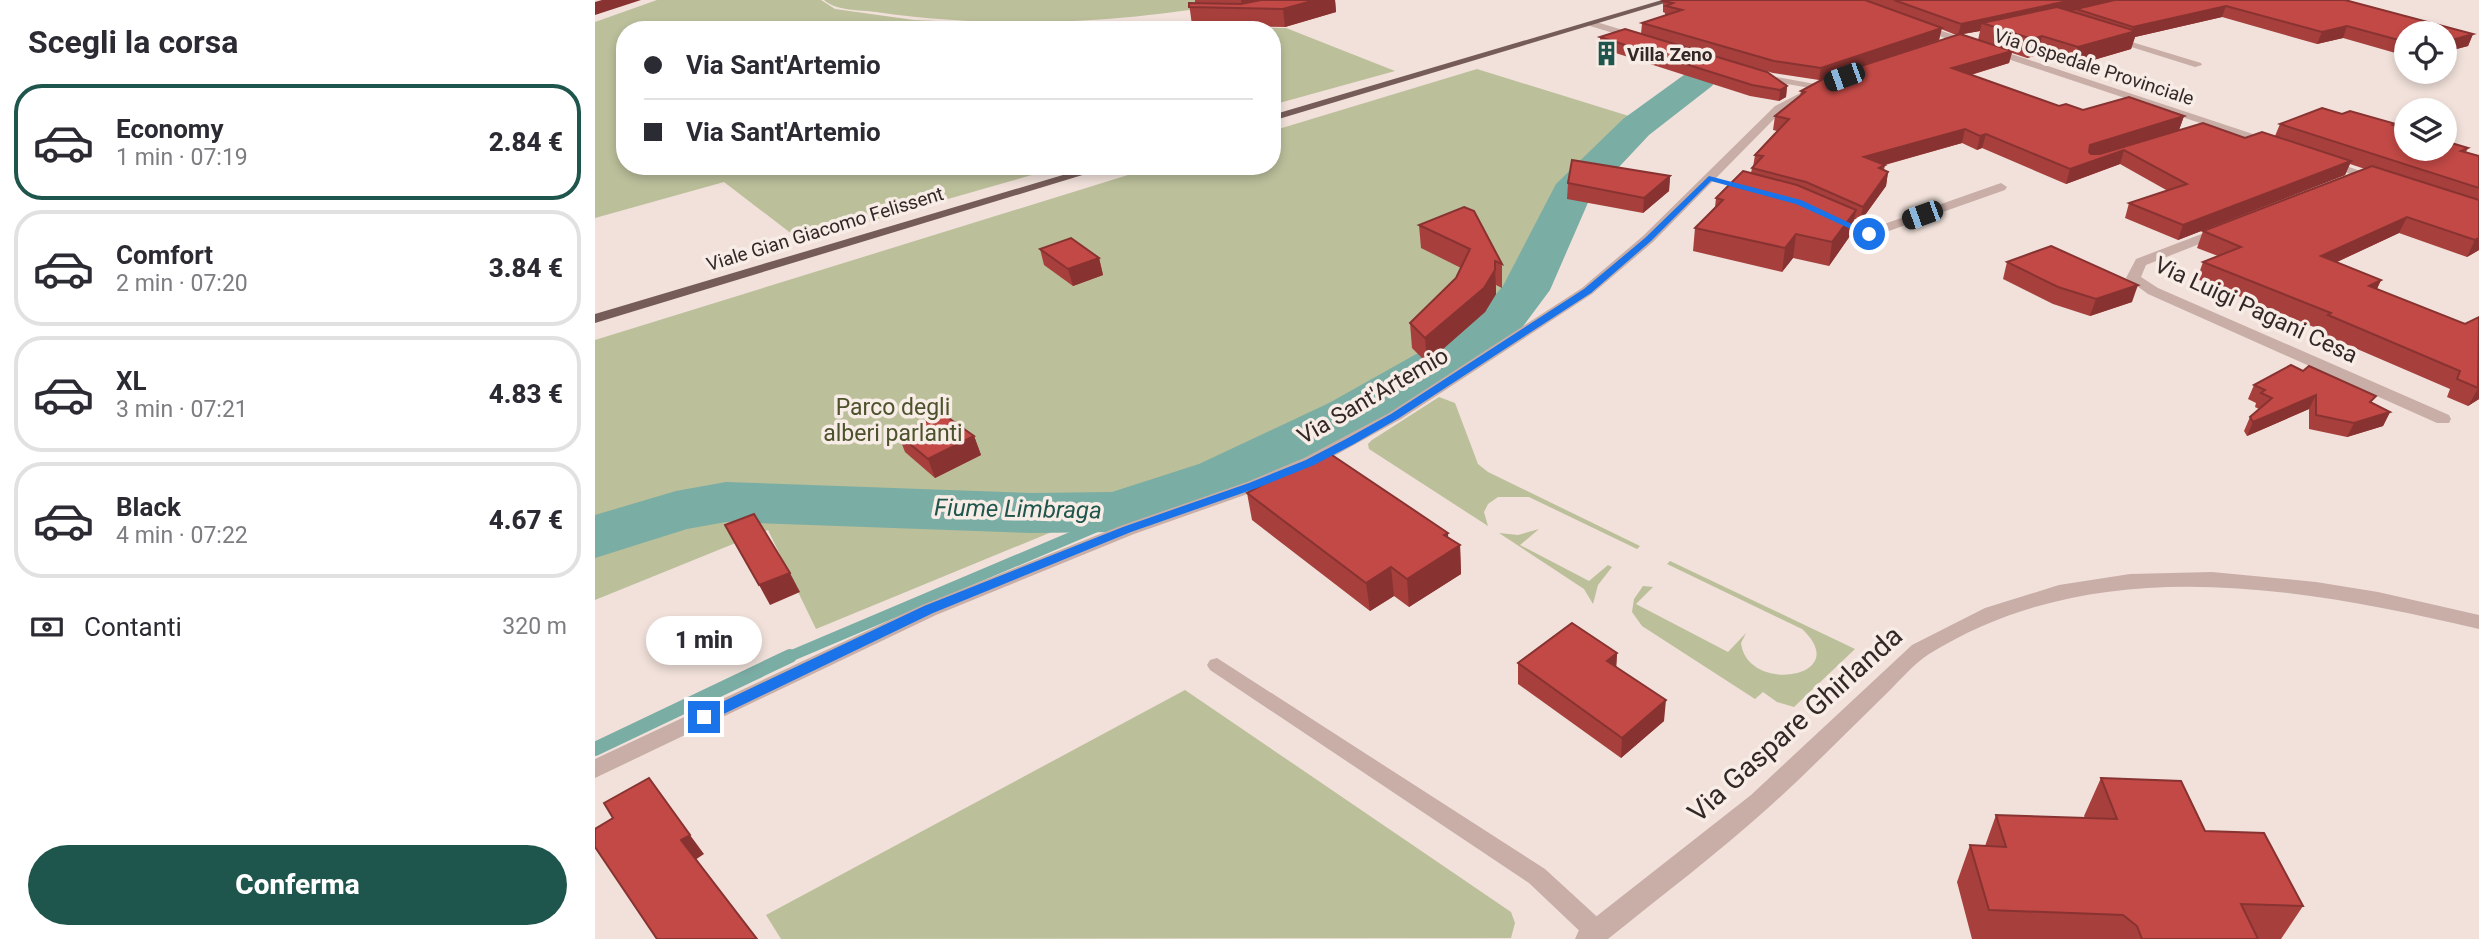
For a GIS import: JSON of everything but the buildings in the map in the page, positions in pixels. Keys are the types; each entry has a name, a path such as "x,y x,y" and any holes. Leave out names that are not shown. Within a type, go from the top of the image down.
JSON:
{"main road":[{"path":"1281,115 1671,0"},
{"name":"Viale Gian Giacomo Felissent","path":"595,319 1076,175"}],"street":[{"path":"1593,24 1645,40"},
{"name":"Via Ospedale Provinciale","path":"1917,26 2277,146"},
{"path":"1940,44 1979,36"},
{"path":"1759,76 1821,86"},
{"path":"1771,79 1797,97"},
{"name":"Via Sant'Artemio","path":"595,769 929,610 1127,530 1253,486 1310,462 1350,441 1395,416 1587,291 1715,180 1779,108 1832,82"},
{"name":"Via Ospedale Provinciale","path":"2190,132 2214,125"},
{"path":"2315,158 2390,183"},
{"path":"2340,185 2365,175"},
{"path":"1825,213 1869,234 2001,187"},
{"name":"Via Luigi Pagani Cesa","path":"2240,223 2141,262 2133,278 2153,291 2444,419"},
{"name":"Via Gaspare Ghirlanda","path":"1592,936 1759,802 1919,650 1953,630 1991,613 2059,592 2130,581 2212,579 2316,589 2479,622"}],"lane":[{"path":"2108,37 2198,65"},
{"path":"1217,665 1537,876 1592,936"}],"green space":[{"path":"657,0 821,0 835,9 938,21 616,21 616,175 1032,175 801,241 724,182 595,218 595,22"},
{"path":"824,0 1250,0 1157,14 1063,21 923,18 829,4"},
{"path":"1281,28 1286,28 1395,71 1281,103"},
{"name":"Parco degli alberi parlanti","path":"1477,69 1632,117 1609,138 1566,190 1522,279 1502,308 1483,328 1277,440 1188,476 1109,503 1071,524 816,629 768,530 595,600 595,340 1128,175 1281,175 1281,128"},
{"path":"1439,397 1455,403 1478,464 1488,472 1640,546 1637,549 1529,497 1498,497 1488,504 1484,512 1488,526 1369,449 1368,444 1372,440"},
{"path":"1539,529 1520,545 1589,581 1608,565 1612,567 1598,585 1593,604 1584,589 1499,533 1518,535"},
{"path":"1670,561 1855,649 1794,707 1777,702 1763,692 1755,699 1642,626 1632,612 1634,599 1643,586 1653,587 1636,604 1728,652 1746,633 1741,643 1748,659 1761,670 1794,674 1808,669 1816,659 1815,646 1802,629 1667,564"},
{"path":"1185,690 1511,912 1515,923 1511,938 781,939 766,915"}],"waterway":[{"name":"Fiume Limbraga","path":"595,537 676,511 726,502 1032,513 1116,512 1221,477 1349,415 1446,359 1503,318 1525,290 1571,193 1636,127 1700,79"},
{"path":"786,658 1098,526 1116,512"},
{"path":"595,749 790,656"}],"place":[{"name":"Villa Zeno","path":"1607,54"}],"route":[{"path":"704,717 929,610 1127,530 1253,486 1310,462 1350,441 1395,416 1587,291 1648,240 1709,178 1799,202 1869,234"}]}
